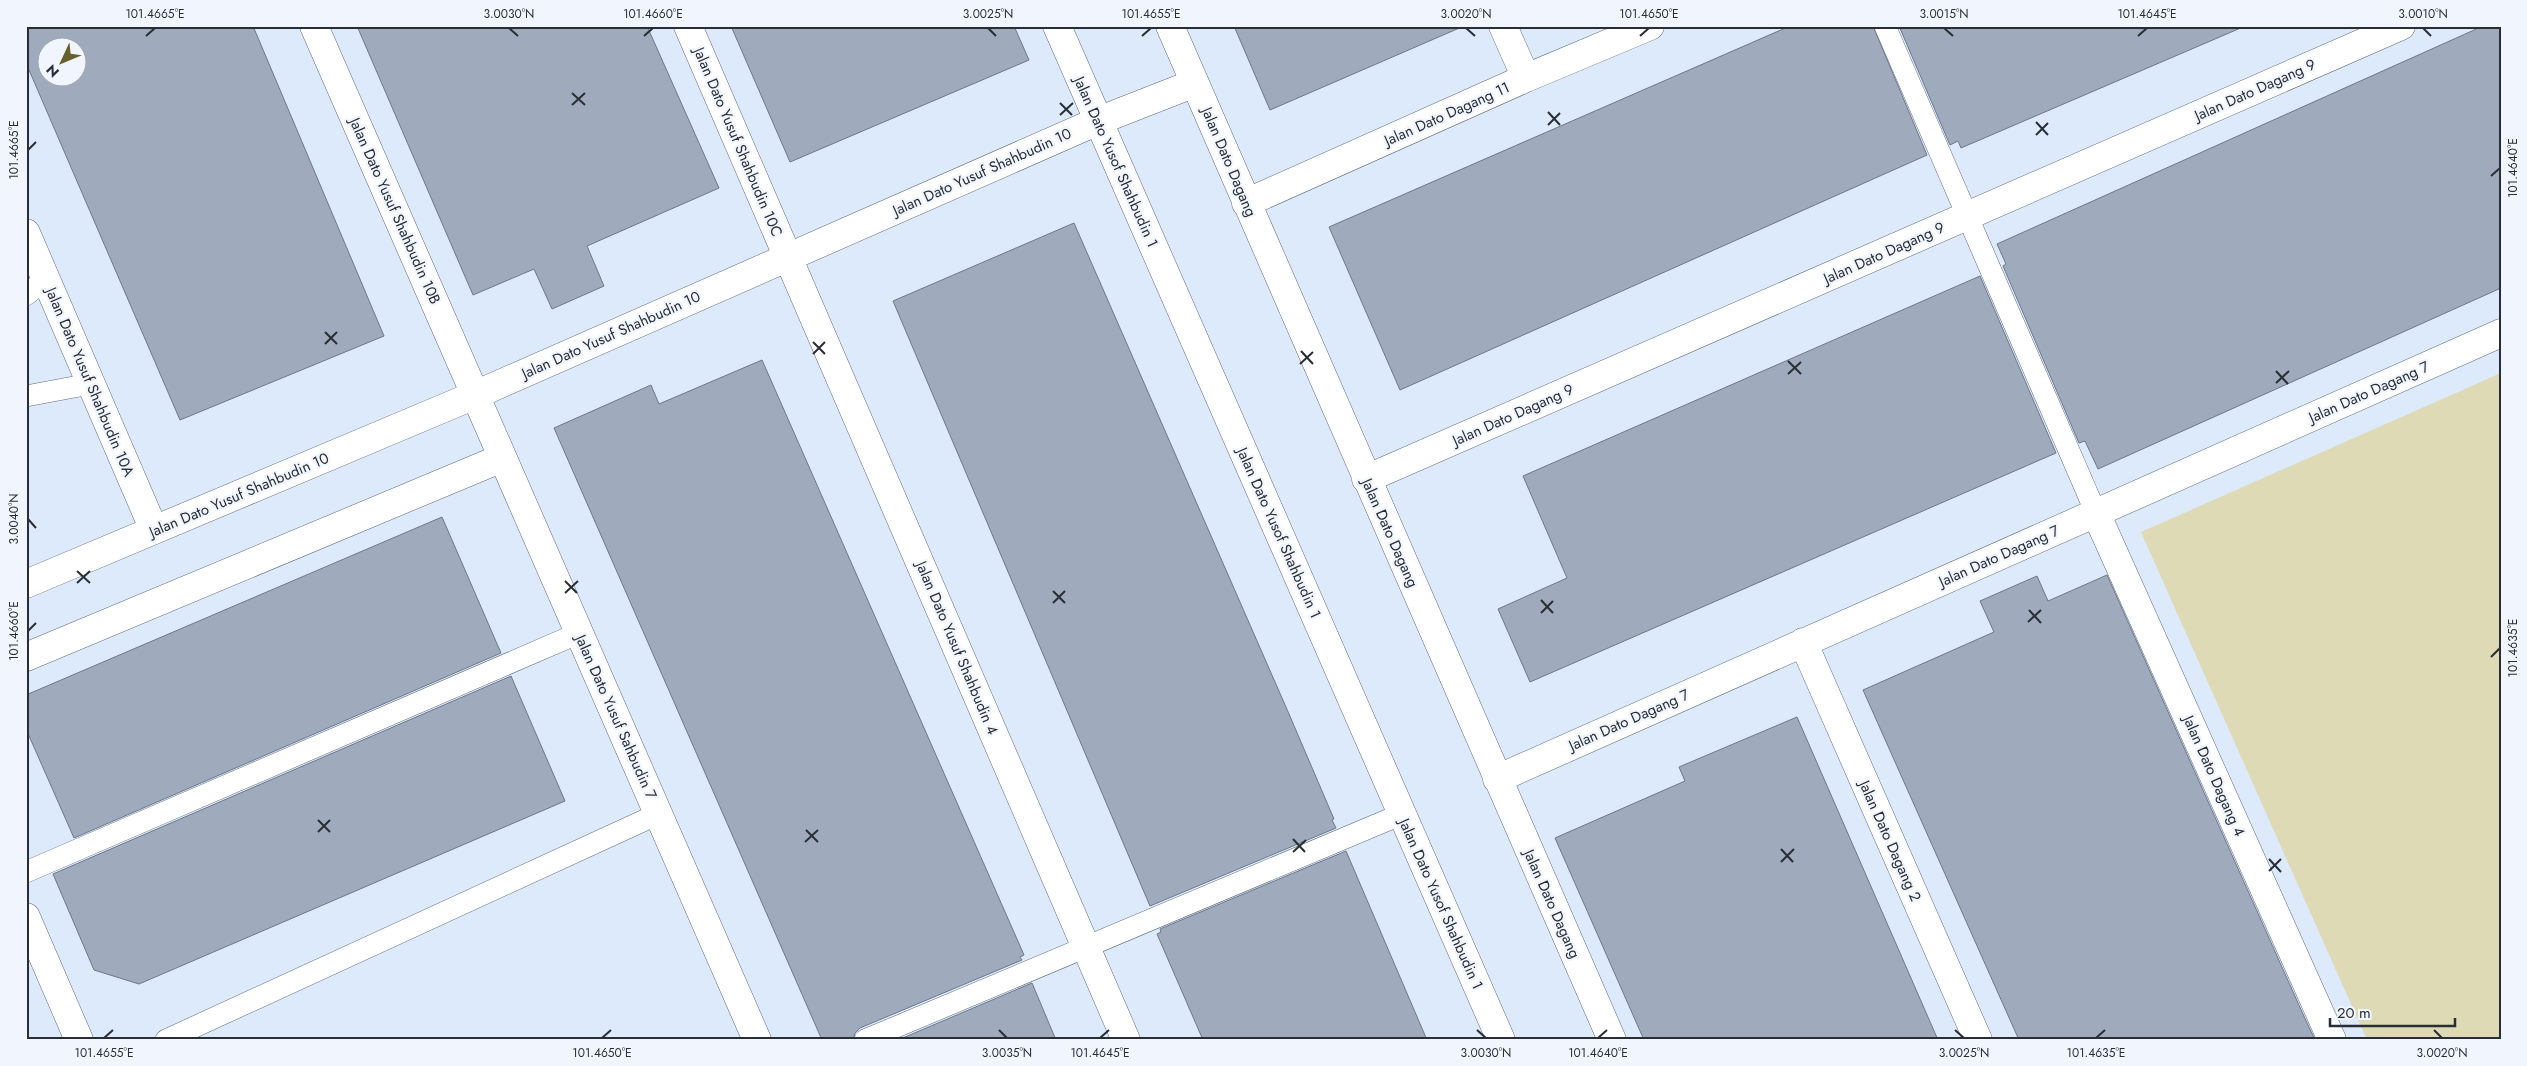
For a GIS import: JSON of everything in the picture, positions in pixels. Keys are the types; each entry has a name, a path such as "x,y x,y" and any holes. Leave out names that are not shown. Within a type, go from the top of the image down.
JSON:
{"street":[{"name":"Jalan Dato Yusuf Shahbudin 10B","path":"314,26 475,395"},
{"name":"Jalan Dato Yusuf Shahbudin 10C","path":"688,26 788,257"},
{"name":"Jalan Dato Yusof Shahbudin 1","path":"1056,26 1501,1040"},
{"name":"Jalan Dato Dagang","path":"1170,26 1612,1040"},
{"path":"1503,26 1526,78"},
{"name":"Jalan Dato Dagang 11","path":"1246,203 1526,78 1650,26"},
{"name":"Jalan Dato Dagang 9","path":"1366,479 2401,26"},
{"name":"Jalan Dato Yusuf Shahbudin 10","path":"26,584 475,395 1098,121 1195,83"},
{"name":"Jalan Dato Yusuf Shahbudin 10A","path":"26,233 36,287 90,384 154,530"},
{"name":"Jalan Dato Yusuf Shahbudin 4","path":"788,257 1126,1040"},
{"name":"Jalan Dato Dagang 7","path":"1497,779 2501,333"},
{"name":"Jalan Dato Yusuf Sahbudin 7","path":"475,395 757,1040"},
{"path":"26,657 502,458"},
{"name":"Jalan Dato Dagang 4","path":"2096,513 2332,1040"},
{"name":"Jalan Dato Dagang 2","path":"1803,642 1978,1040"},
{"path":"26,917 79,1040"}],"lane":[{"path":"1885,26 2096,513"},
{"path":"26,396 90,384"},
{"path":"26,872 580,633"},
{"path":"166,1040 658,814"},
{"path":"865,1040 1402,814"}],"shaded area":[{"path":"2501,373 2501,1040 2367,1040 2141,532"}],"building":[{"path":"26,26 253,26 384,336 180,420 26,63"},
{"path":"357,26 647,26 719,188 587,246 604,286 552,309 534,269 473,295"},
{"path":"731,26 1014,26 1029,60 790,162"},
{"path":"1234,26 1464,26 1270,110"},
{"path":"1790,26 1873,26 1927,155 1400,390 1329,227"},
{"path":"1899,26 2243,27 1961,148 1958,141 1950,145"},
{"path":"2483,26 2501,26 2501,288 2098,469 2085,441 2079,443 2003,266 2006,264 1997,244"},
{"path":"1074,223 1289,714 1334,819 1332,820 1336,828 1150,906 893,301"},
{"path":"1980,276 2056,453 1530,682 1498,609 1567,578 1523,476"},
{"path":"762,360 1024,955 1020,957 1022,960 860,1028 855,1033 853,1040 822,1040 554,428 651,385 659,404"},
{"path":"442,517 501,653 74,838 26,729 26,695"},
{"path":"2107,575 2315,1040 2019,1040 1863,690 1994,632 1980,601 2037,576 2048,601"},
{"path":"511,676 565,801 139,984 94,970 53,874"},
{"path":"1797,717 1938,1040 1644,1040 1555,838 1685,781 1679,767"},
{"path":"1346,851 1427,1040 1203,1040 1157,934 1161,932 1160,929"},
{"path":"1032,983 1056,1040 898,1040"}]}
